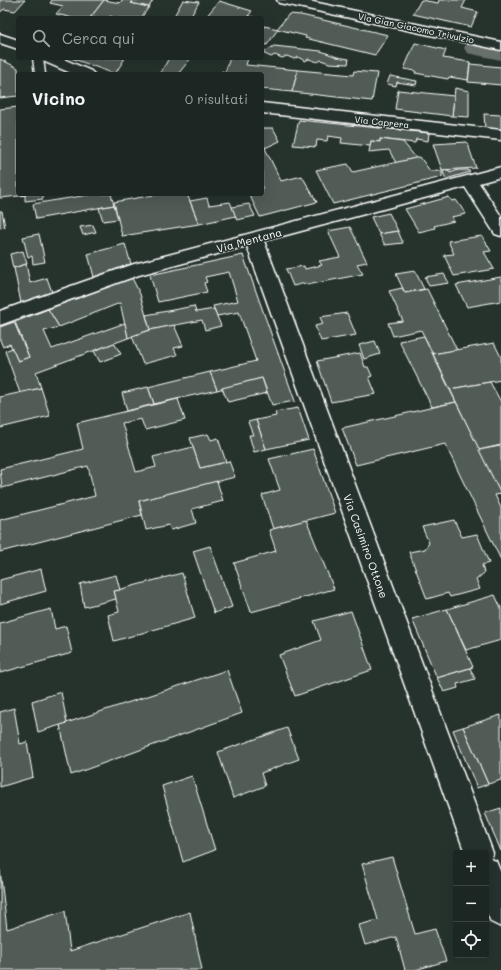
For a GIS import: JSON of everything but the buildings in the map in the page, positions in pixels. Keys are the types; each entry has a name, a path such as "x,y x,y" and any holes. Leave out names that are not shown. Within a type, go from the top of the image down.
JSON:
{"street":[{"name":"Via Gian Giacomo Trivulzio","path":"284,0 501,46"},
{"path":"0,38 16,44"},
{"path":"53,60 81,72"},
{"name":"Via Caprera","path":"264,108 501,135"},
{"name":"Via Mentana","path":"0,318 134,270 501,172"},
{"path":"469,181 501,230"},
{"name":"Via Casimiro Ottone","path":"254,239 478,850"},
{"path":"489,879 501,912"}],"lane":[{"path":"38,60 40,72"}],"waterway":[{"path":"475,48 501,54"}]}
